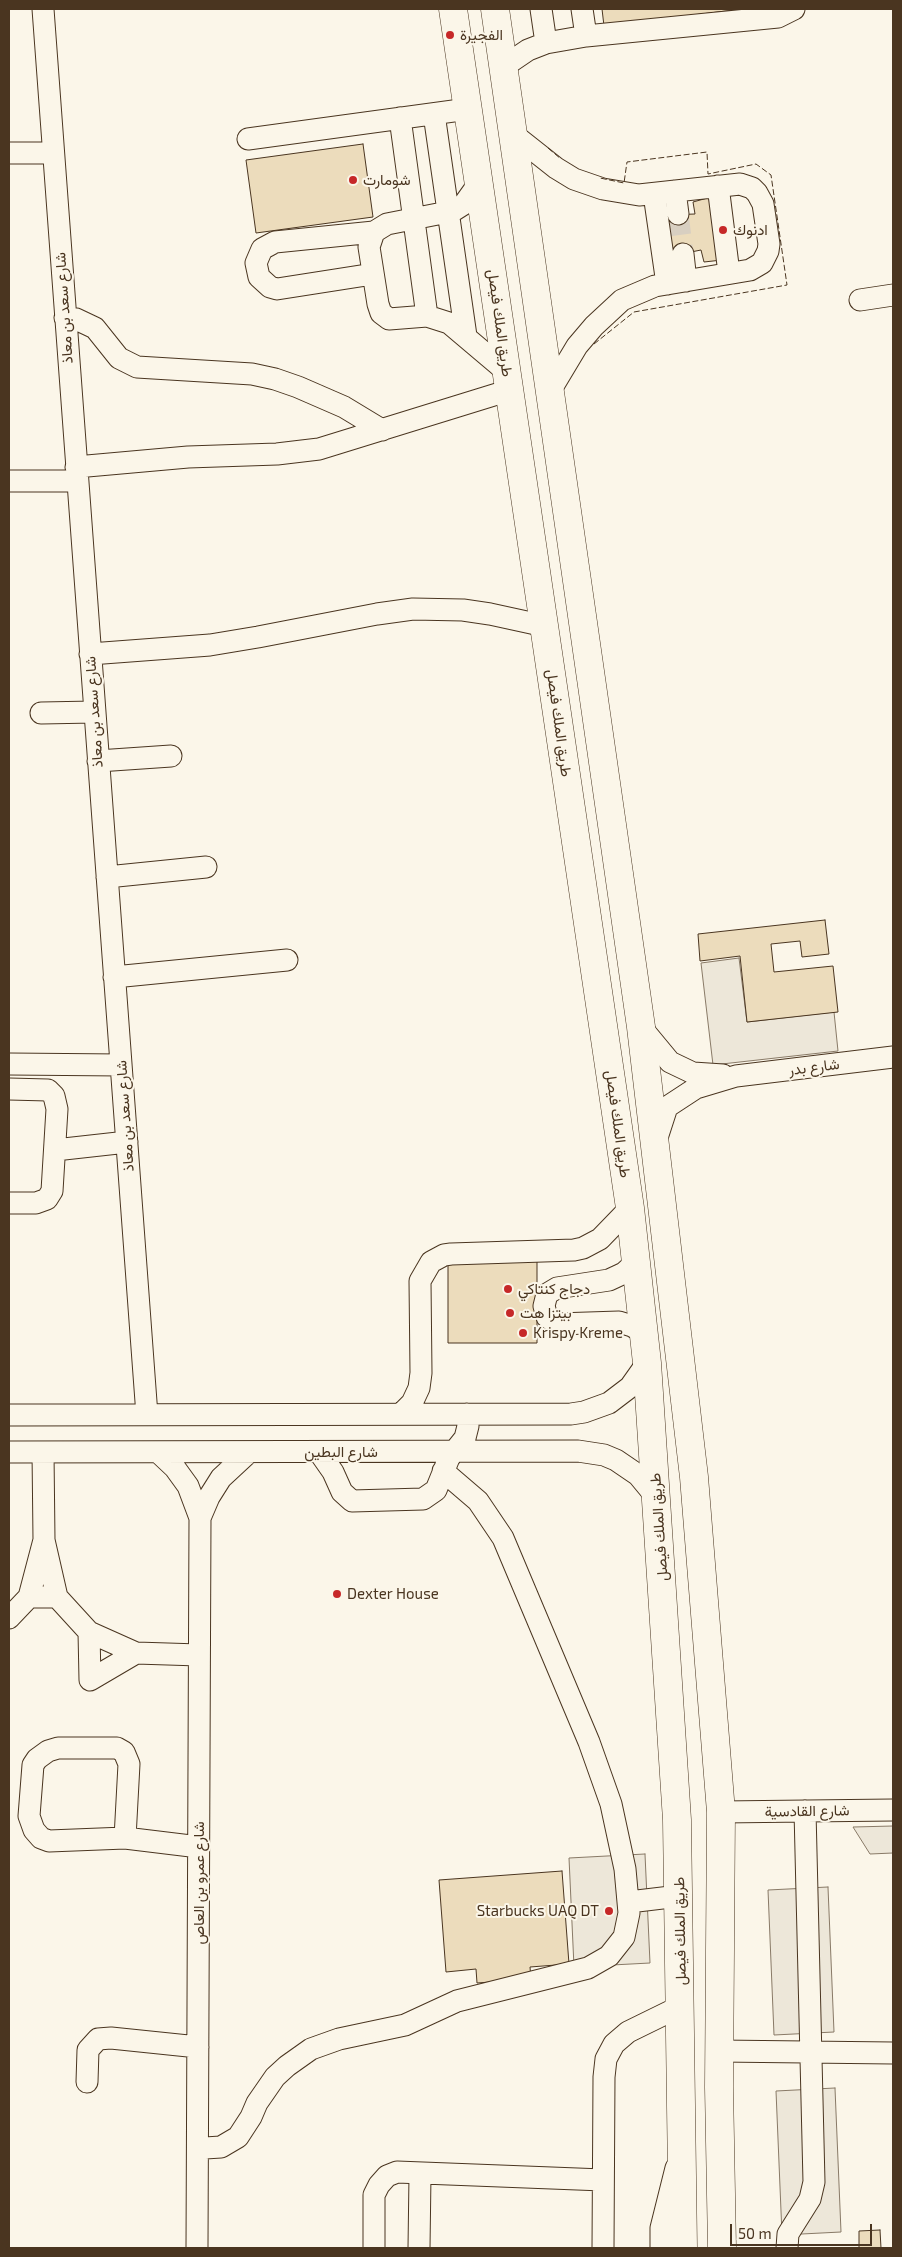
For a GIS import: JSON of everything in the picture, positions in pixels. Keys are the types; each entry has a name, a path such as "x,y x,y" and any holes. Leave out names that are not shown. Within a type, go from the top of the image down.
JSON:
{"main road":[{"name":"طريق الملك فيصل","path":"453,9 630,1208 644,1333 657,1498 677,1820 683,2248"},
{"path":"495,9 641,1027 694,1477 720,1812 719,2087 722,2248"},
{"path":"681,2010 694,2017 704,2026 707,2037 708,2075 719,2087"}],"street":[{"name":"شارع سعد بن معاذ","path":"43,9 146,1415"},
{"path":"541,9 546,43"},
{"path":"582,9 586,36"},
{"path":"503,67 528,50 546,43 586,36 778,17 794,9"},
{"path":"248,139 468,109"},
{"path":"434,114 466,336"},
{"path":"400,118 427,316"},
{"path":"513,134 556,168 574,179 614,192 639,195 740,184 752,188 763,204 769,244 766,257 756,267 644,290 613,307 577,346 550,391"},
{"path":"9,153 53,153"},
{"path":"9,481 76,474 188,457 298,452 341,443 382,430 508,381 466,336 449,322 427,316 394,320 384,316 379,308 373,274 369,246 374,232 382,225 448,213 464,204 479,183"},
{"path":"718,186 729,273"},
{"path":"665,192 678,214"},
{"path":"665,192 677,282"},
{"path":"373,274 277,289 270,287 259,277 256,262 262,249 275,242 374,232"},
{"path":"677,282 683,254"},
{"path":"860,300 893,295"},
{"path":"65,318 76,319 94,328 119,358 137,367 244,374 275,379 344,407 382,430"},
{"path":"90,654 210,645 368,615 413,609 463,610 545,626"},
{"path":"42,713 94,712"},
{"path":"98,761 171,756"},
{"path":"107,877 206,867"},
{"path":"114,977 287,960"},
{"name":"شارع بدر","path":"641,1027 670,1062 693,1072 736,1076"},
{"name":"شارع بدر","path":"655,1146 667,1107 696,1088 736,1076 893,1057"},
{"path":"9,1064 121,1065"},
{"path":"9,1090 48,1090 54,1096 57,1109 52,1191 47,1199 36,1203 9,1203"},
{"path":"55,1150 127,1142"},
{"path":"401,1414 412,1403 419,1388 421,1373 420,1281 431,1262 444,1255 451,1254 574,1250 583,1248 600,1239 630,1208"},
{"path":"636,1262 624,1273 609,1280 557,1288 547,1294 544,1306 547,1317 557,1324 619,1322 632,1326 644,1333"},
{"path":"9,1415 571,1414 597,1409 620,1396 630,1387 647,1363"},
{"path":"319,1452 348,1499 356,1502 423,1499 436,1490 453,1451 462,1443 467,1432 467,1414"},
{"name":"شارع البطين","path":"9,1452 578,1451 604,1455 622,1464 638,1475 657,1498"},
{"path":"42,1452 44,1540 56,1597 89,1632 136,1653 199,1656"},
{"name":"شارع عمرو بن العاص","path":"158,1452 188,1486 200,1518 197,2248"},
{"name":"شارع عمرو بن العاص","path":"200,1518 209,1497 221,1478 248,1452"},
{"path":"198,2146 205,2148 221,2147 238,2137 275,2077 298,2057 318,2046 371,2031 405,2025 457,2002 554,1978 600,1964 618,1947 624,1937 628,1925 629,1902 619,1836 600,1772 503,1538 478,1501 443,1471"},
{"path":"9,1618 29,1597 44,1540"},
{"path":"29,1597 56,1597"},
{"path":"89,1632 90,1680 136,1653"},
{"path":"126,1838 129,1764 124,1752 117,1748 58,1748 48,1751 37,1759 34,1765 29,1816 34,1830 41,1838 49,1841 126,1838 199,1847"},
{"name":"شارع القادسية","path":"720,1812 893,1810"},
{"path":"786,2248 788,2234 810,2199 814,2182 805,1811"},
{"path":"629,1902 679,1896"},
{"path":"603,2248 604,2077 606,2059 614,2044 628,2032 681,2010"},
{"path":"87,2082 88,2050 98,2039 111,2038 198,2047"},
{"path":"719,2051 893,2053"},
{"path":"661,2248 660,2228 682,2141"},
{"path":"374,2248 374,2195 379,2184 387,2176 397,2172 420,2175 603,2180"},
{"path":"420,2175 420,2248"}],"shaded area":[{"path":"739,958 747,1022 834,1012 838,1051 713,1065 701,963"},
{"path":"893,1826 893,1853 870,1854 853,1827"},
{"name":"Starbucks UAQ DT","path":"645,1854 650,1963 574,1967 569,1858"},
{"path":"828,1887 834,2032 774,2035 768,1890"},
{"path":"835,2088 841,2232 782,2235 776,2091"}],"building":[{"path":"602,9 742,9 604,26"},
{"path":"363,144 373,217 256,233 246,160"},
{"path":"711,197 722,260 704,262 701,250 671,256 665,215 695,214 693,202"},
{"path":"825,920 829,954 802,957 800,941 771,944 774,972 833,966 838,1012 747,1022 740,956 700,961 698,934"},
{"path":"537,1259 537,1343 448,1343 448,1260"},
{"path":"562,1871 569,1964 530,1967 531,1979 477,1983 476,1969 446,1972 439,1880"},
{"path":"880,2230 881,2248 859,2248 859,2231"}],"tunnel":[{"path":"678,214 683,254"}],"fence":[{"path":"548,148 561,159"},
{"path":"594,344 634,312 787,285 771,175 756,164 708,174 707,152 627,162 624,183 600,178"}],"place":[{"name":"الفجيرة","path":"450,35"},
{"name":"شومارت","path":"353,180"},
{"name":"ادنوك","path":"723,230"},
{"name":"دجاج كنتاكي","path":"508,1289"},
{"name":"بيتزا هت","path":"510,1313"},
{"name":"Krispy Kreme","path":"523,1333"},
{"name":"Dexter House","path":"337,1594"},
{"name":"Starbucks UAQ DT","path":"609,1911"}]}
